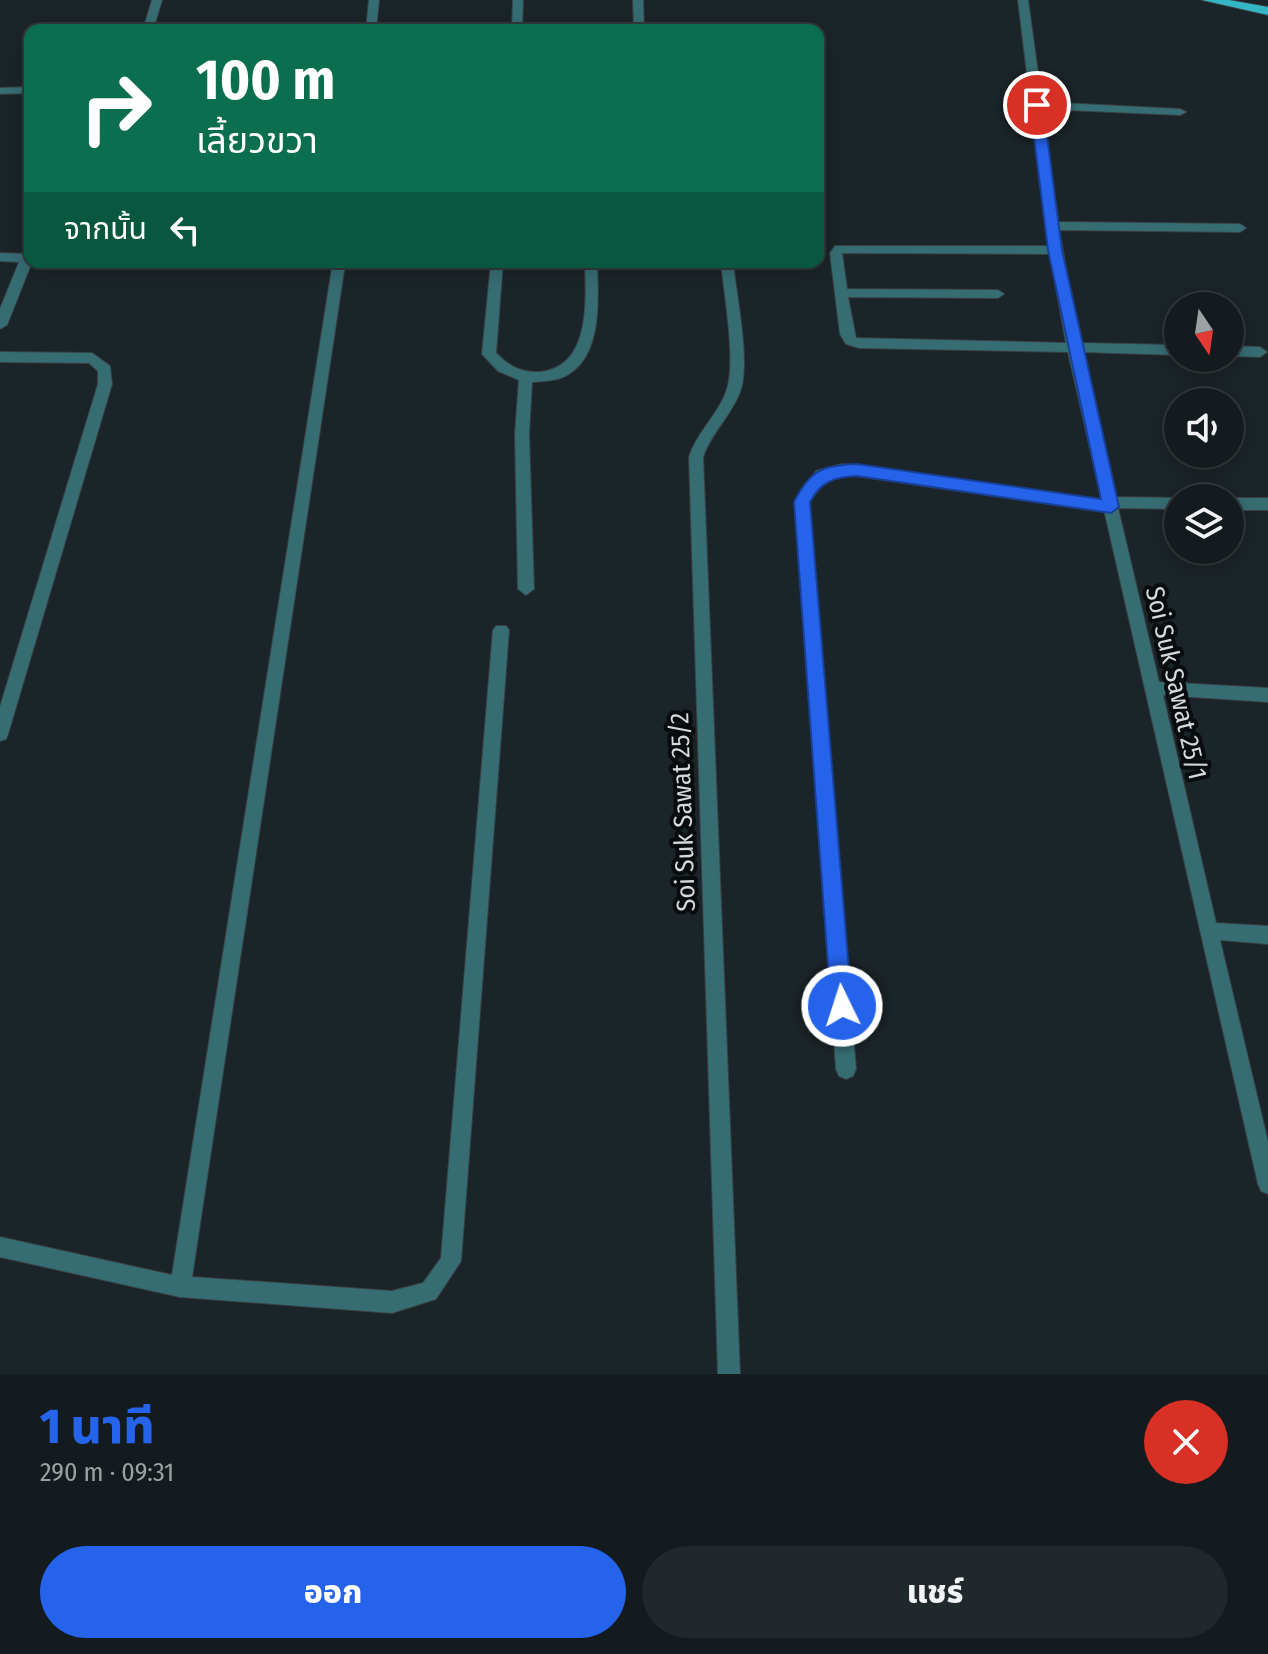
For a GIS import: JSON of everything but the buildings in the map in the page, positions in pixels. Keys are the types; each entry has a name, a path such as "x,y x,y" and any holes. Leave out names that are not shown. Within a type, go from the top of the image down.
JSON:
{"main road":[{"path":"1208,0 1268,11"}],"street":[{"path":"150,24 157,0"},
{"path":"372,24 374,0"},
{"path":"517,24 518,0"},
{"path":"638,0 639,24"},
{"name":"Soi Suk Sawat 25/1","path":"1023,0 1055,250 1074,348 1268,1184"},
{"path":"0,91 24,90"},
{"path":"1037,105 1180,112"},
{"path":"1053,226 1240,228"},
{"path":"1055,250 845,247 836,253 847,334 851,341 859,343 1164,350"},
{"path":"0,257 24,258"},
{"path":"0,325 24,268"},
{"path":"180,1287 338,268"},
{"path":"496,268 489,354 503,368 526,378 563,373 581,357 592,301 591,268"},
{"name":"Soi Suk Sawat 25/2","path":"727,268 736,384 725,412 701,435 696,457 729,1374"},
{"path":"842,293 998,294"},
{"path":"1244,351 1260,352"},
{"path":"0,357 92,358 105,369 105,384 0,734"},
{"path":"526,378 522,434 526,589"},
{"path":"846,1069 802,502 821,475 842,469 1110,504 1164,503"},
{"path":"1244,504 1268,504"},
{"path":"0,1247 180,1287 392,1302 429,1292 451,1261 501,630"},
{"path":"1153,688 1268,695"},
{"path":"1209,931 1268,935"}],"route":[{"path":"842,1006 802,502 809,487 821,475 842,469 1111,507 1055,250 1037,105"}]}
